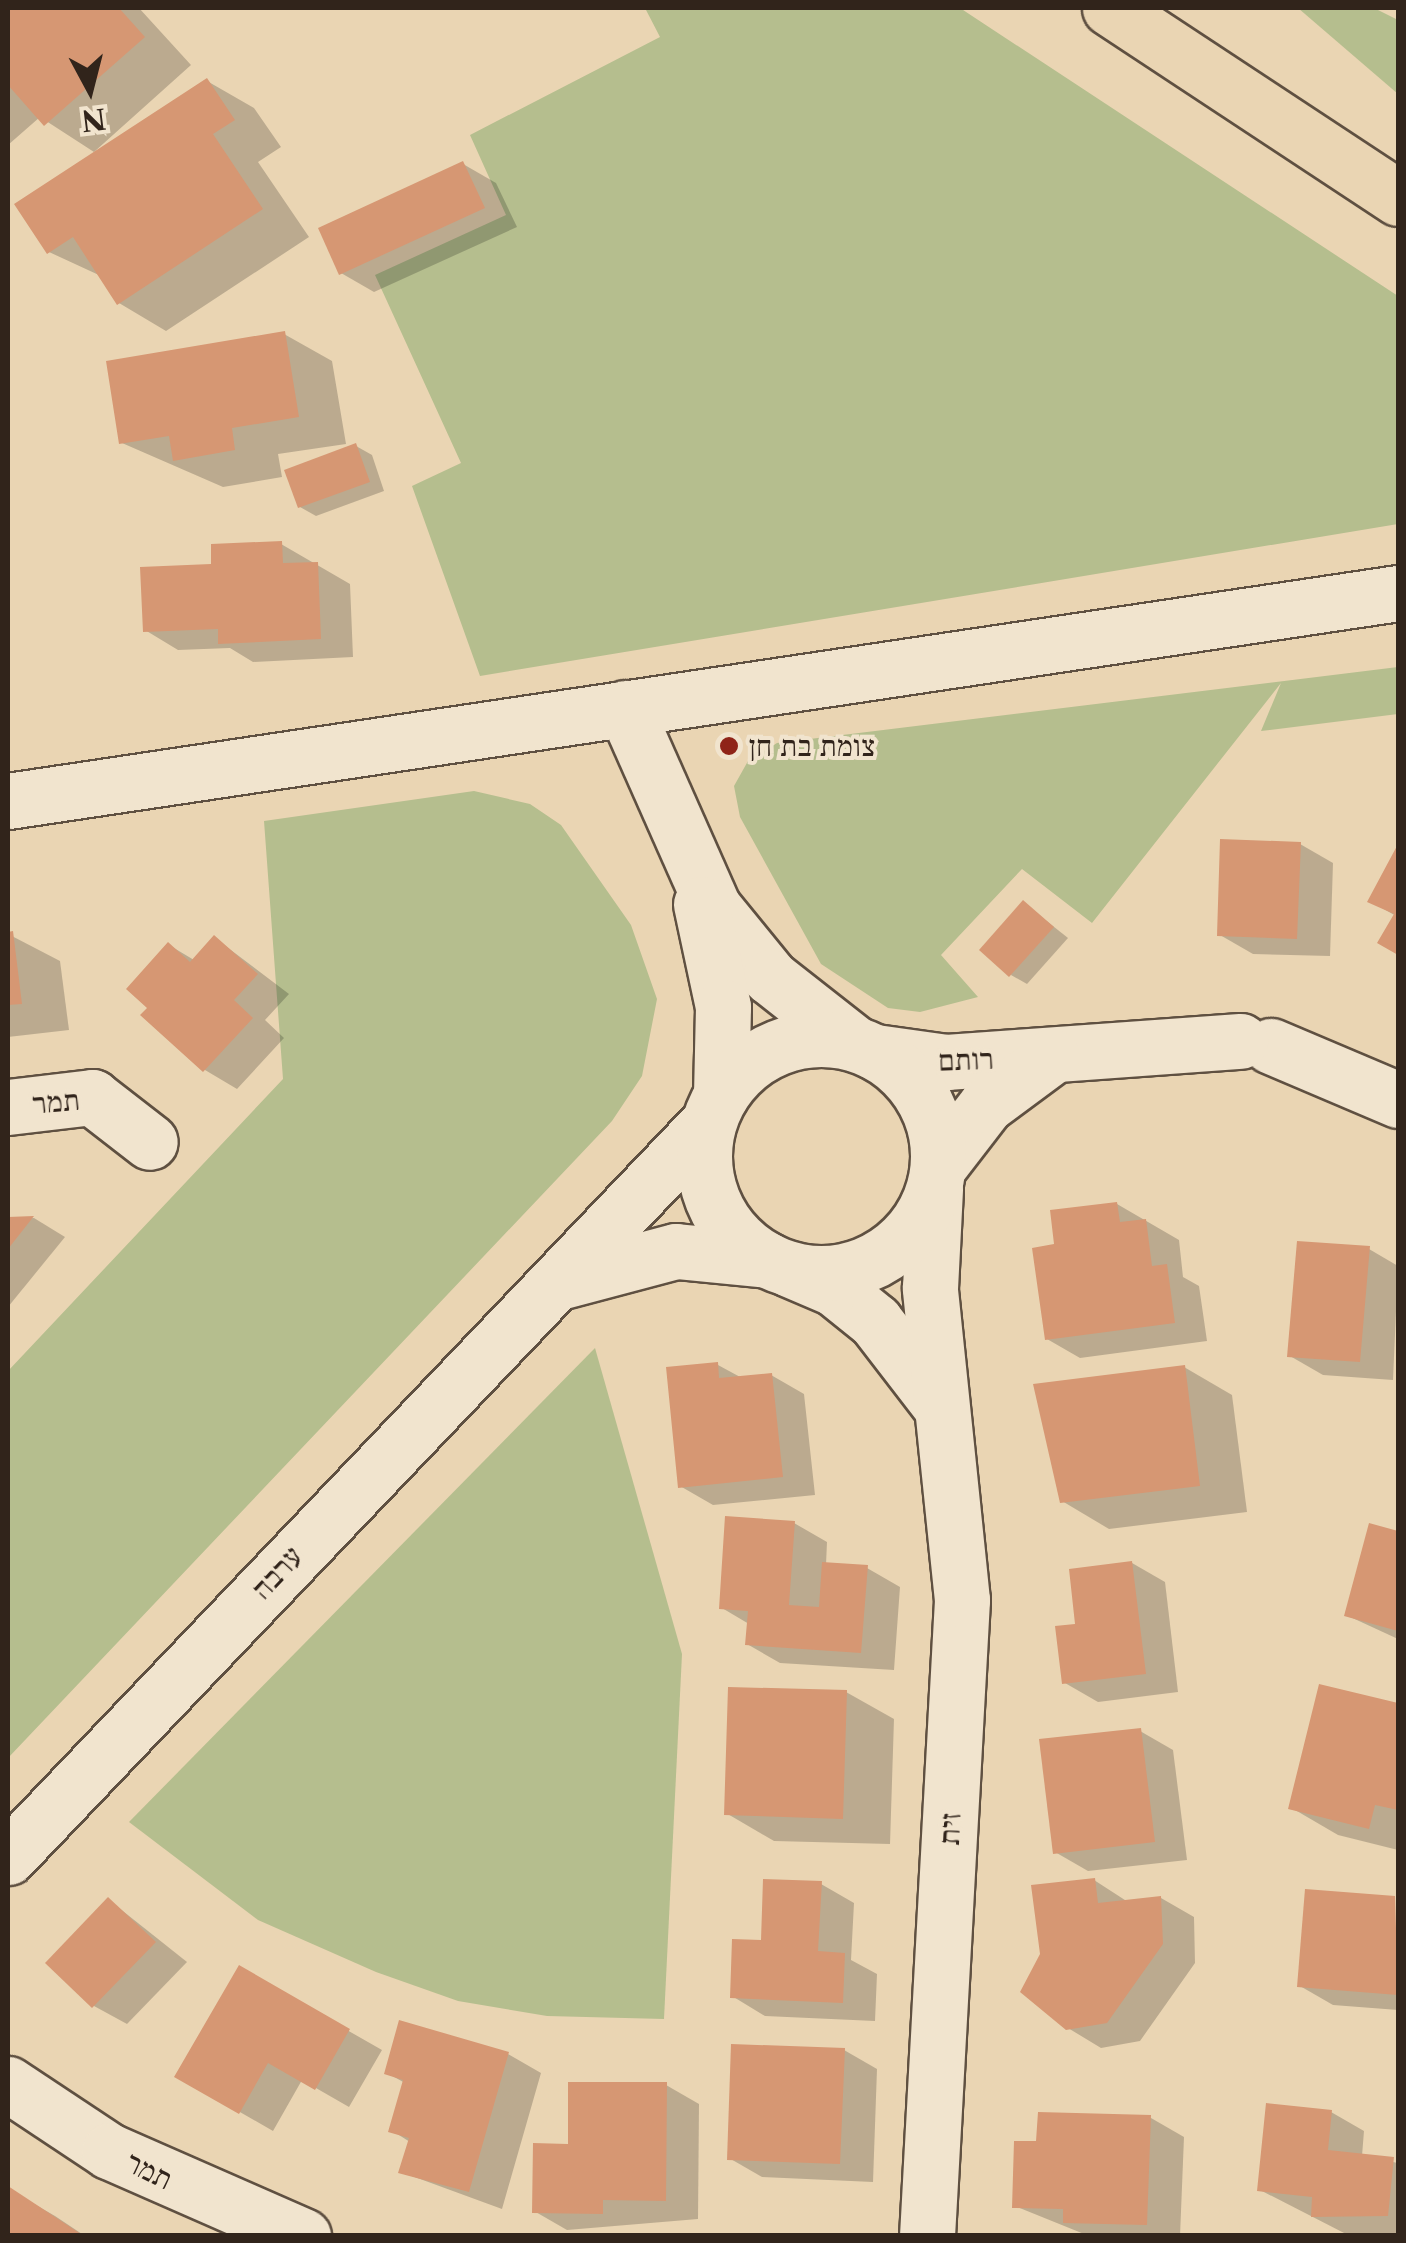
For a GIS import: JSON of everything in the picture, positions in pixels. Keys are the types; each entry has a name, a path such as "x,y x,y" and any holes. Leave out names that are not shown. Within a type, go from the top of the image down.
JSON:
{"highway":[{"path":"1110,8 1398,198"}],"street":[{"path":"8,801 1398,593"},
{"path":"625,708 697,881 723,1008 715,1109 714,1204 732,1233 778,1265 834,1288 875,1322 948,1423"},
{"path":"697,881 770,976 924,1097 937,1177 914,1228 880,1258 835,1272 778,1265"},
{"name":"רותם","path":"864,1047 935,1062 1256,1043 1398,1100"},
{"path":"715,1109 783,1044 864,1047"},
{"name":"רותם","path":"937,1177 986,1105 1059,1052"},
{"name":"תמר","path":"8,1107 92,1096 150,1142"},
{"name":"ערבה","path":"8,1858 715,1109"},
{"name":"זית","path":"927,2236 961,1636 948,1423 928,1261 937,1177"},
{"name":"ערבה","path":"547,1289 649,1254 703,1250 778,1265"},
{"name":"תמר","path":"8,2084 109,2150 302,2236"}],"green space":[{"path":"645,8 960,8 1398,296 1398,524 480,676 412,486 461,463 375,275 506,215 470,135 660,37"},
{"path":"1298,8 1374,8 1398,20 1398,94"},
{"path":"1398,667 1398,714 1261,731 1281,683 1092,923 1022,869 941,955 978,997 920,1012 888,1008 821,964 740,817 734,786 748,761 777,743"},
{"path":"474,791 530,804 561,825 631,925 657,999 642,1076 612,1121 8,1758 8,1371 283,1079 264,821"},
{"path":"595,1348 682,1654 664,2019 547,2016 458,2001 376,1972 258,1920 129,1822"}],"building":[{"path":"8,8 119,8 145,37 44,126 8,85"},
{"path":"207,78 235,120 213,134 263,209 117,305 73,237 47,254 14,204"},
{"path":"463,161 485,208 339,275 318,228"},
{"path":"285,331 299,417 232,428 235,450 173,461 169,436 119,444 106,361"},
{"path":"356,443 370,482 298,508 284,470"},
{"path":"282,541 283,563 318,562 321,639 218,644 218,629 143,632 140,567 211,564 211,544"},
{"path":"1220,839 1301,842 1297,939 1217,936"},
{"path":"1398,844 1398,955 1377,943 1394,914 1367,902"},
{"path":"1023,900 1054,927 1009,977 979,950"},
{"path":"13,931 22,1004 8,1005 8,932"},
{"path":"214,935 258,974 234,1000 253,1018 203,1072 140,1015 147,1008 126,989 168,942 190,962"},
{"path":"1117,1202 1120,1222 1146,1219 1152,1266 1167,1264 1175,1323 1045,1340 1032,1248 1054,1244 1050,1210"},
{"path":"34,1216 8,1249 8,1217"},
{"path":"1297,1241 1370,1246 1360,1362 1287,1357"},
{"path":"718,1362 719,1378 772,1373 783,1477 678,1488 666,1367"},
{"path":"1185,1365 1200,1486 1060,1503 1033,1384"},
{"path":"725,1516 795,1521 789,1605 819,1607 822,1562 868,1565 861,1653 745,1645 748,1611 719,1609"},
{"path":"1369,1523 1398,1531 1398,1631 1344,1616"},
{"path":"1132,1561 1146,1674 1062,1684 1055,1626 1075,1624 1069,1569"},
{"path":"1319,1684 1398,1703 1398,1810 1375,1805 1369,1829 1288,1809"},
{"path":"728,1687 847,1690 843,1819 724,1815"},
{"path":"1141,1728 1155,1842 1053,1854 1039,1739"},
{"path":"1095,1878 1098,1903 1161,1896 1163,1944 1107,2023 1066,2030 1020,1992 1040,1954 1031,1885"},
{"path":"763,1879 822,1881 818,1951 845,1953 843,2003 730,1998 732,1939 761,1940"},
{"path":"1305,1889 1395,1896 1398,1995 1297,1987"},
{"path":"108,1897 156,1942 92,2008 45,1963"},
{"path":"239,1965 350,2029 315,2090 268,2063 239,2114 174,2077"},
{"path":"399,2020 509,2052 469,2192 398,2173 409,2138 388,2132 403,2080 384,2074"},
{"path":"731,2044 845,2048 840,2164 727,2160"},
{"path":"568,2082 667,2082 666,2201 603,2200 603,2214 532,2213 533,2143 568,2144"},
{"path":"1266,2103 1332,2110 1328,2150 1394,2157 1388,2216 1311,2217 1312,2197 1257,2191"},
{"path":"1038,2112 1151,2115 1147,2225 1063,2223 1063,2209 1012,2208 1014,2141 1036,2141"},
{"path":"8,2186 84,2236 8,2236"}],"place":[{"name":"צומת בת חן","path":"729,746"}]}
